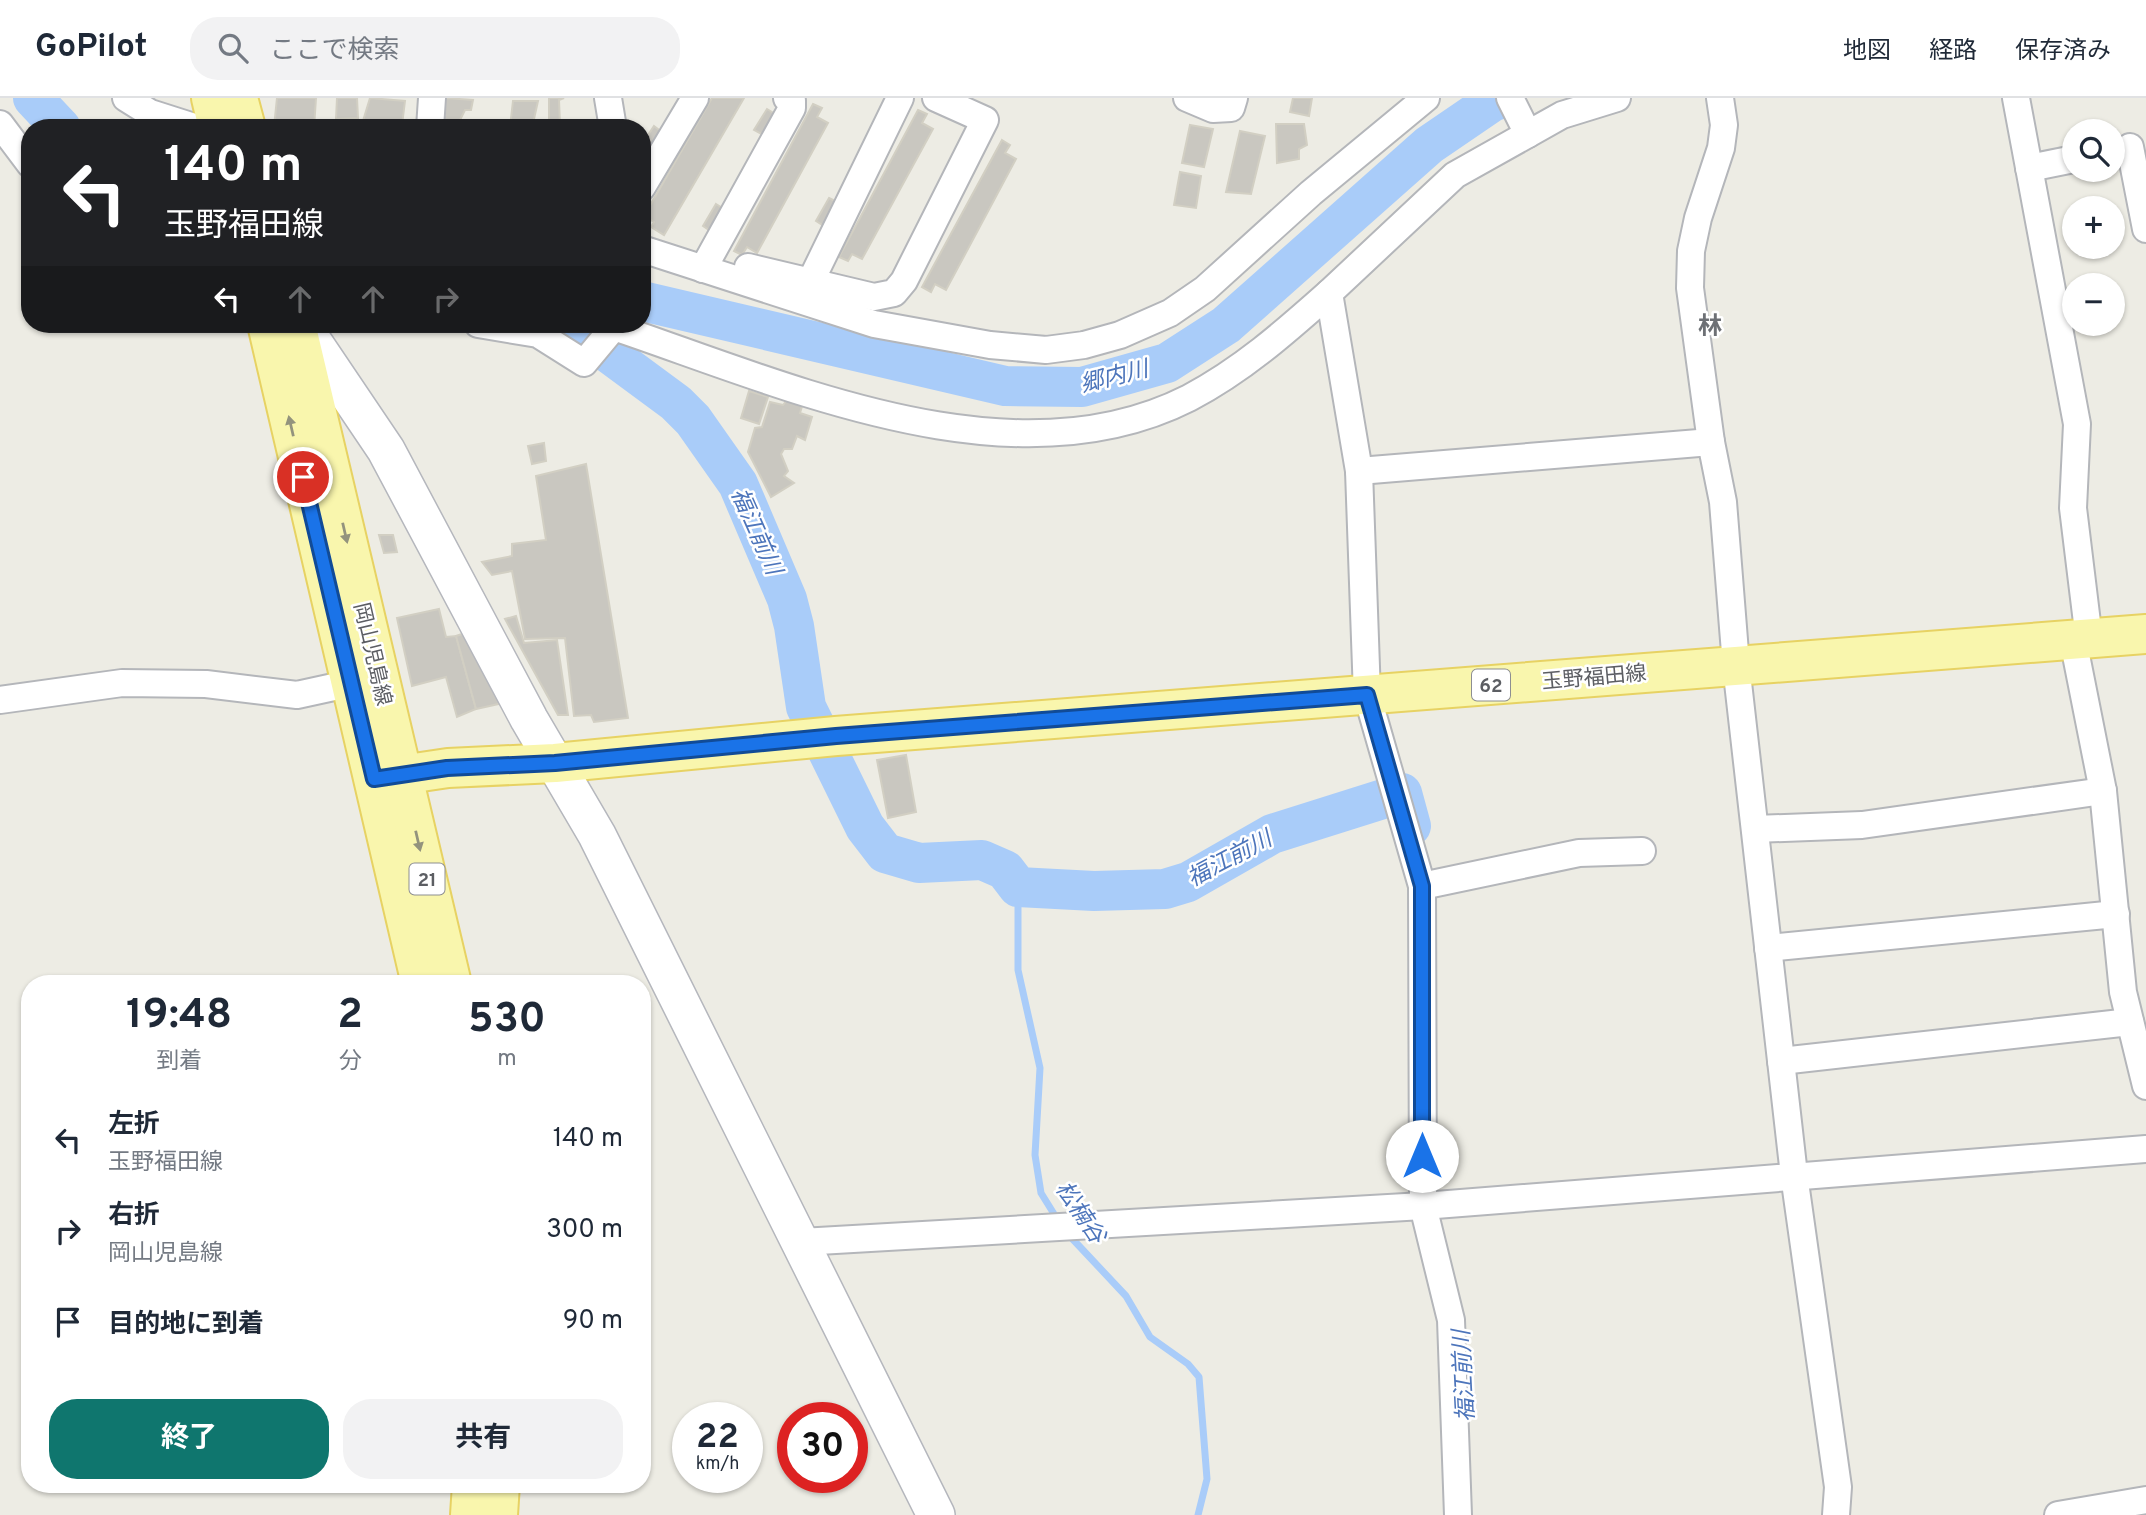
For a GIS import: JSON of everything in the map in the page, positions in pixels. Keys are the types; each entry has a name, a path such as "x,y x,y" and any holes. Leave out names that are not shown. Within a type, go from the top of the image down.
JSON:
{"main road":[{"path":"211,98 216,119"},
{"path":"238,98 244,119"},
{"name":"岡山児島線","path":"270,333 347,603 388,777 449,975"},
{"name":"岡山児島線","path":"300,333 326,449 347,603 352,684 388,777 420,975"},
{"name":"玉野福田線","path":"388,777 447,768 555,763 821,738 2146,634"},
{"path":"470,1515 471,1493"},
{"path":"498,1515 499,1493"}],"street":[{"path":"126,98 150,113 169,119"},
{"path":"431,119 432,98"},
{"path":"608,98 612,119"},
{"path":"651,172 695,98"},
{"path":"706,263 792,108 792,101 787,98"},
{"path":"805,292 900,98"},
{"path":"805,292 874,297 894,293 904,281 985,120 936,98"},
{"path":"1187,98 1213,109 1231,107 1234,98"},
{"path":"651,251 706,263 805,292 874,324 990,345 1046,350 1084,345 1120,335 1170,313 1205,289 1311,193 1426,98"},
{"path":"1510,98 1526,131"},
{"path":"632,333 855,408 979,430 1064,434 1128,421 1188,398 1256,358 1455,175 1526,131 1562,115 1617,98"},
{"path":"1720,98 1724,125 1721,148 1698,218 1690,288 1711,442 1723,502 1736,665 1794,1175 1838,1487 1836,1515"},
{"path":"2016,98 2077,424 2073,508 2081,640 2103,791 2123,992 2146,1086"},
{"path":"0,124 21,152"},
{"path":"2129,147 2146,229"},
{"path":"2029,168 2062,161"},
{"path":"651,240 706,263"},
{"path":"1329,293 1359,471 1367,695 1422,886 1423,1206 1451,1320 1458,1515"},
{"path":"306,333 329,361 386,450 522,707 597,835 936,1515"},
{"path":"532,333 538,334 584,363 609,333"},
{"path":"326,449 346,438 360,438 386,450"},
{"path":"1359,471 1711,442"},
{"path":"0,700 122,682 206,684 297,695 352,684"},
{"path":"1755,829 1862,825 2103,791"},
{"path":"1422,886 1579,853 1642,852"},
{"path":"1768,948 2116,914"},
{"path":"1781,1061 2130,1022"},
{"path":"801,1242 1423,1206 2146,1149"},
{"path":"2058,1515 2146,1500"}],"building":[{"path":"277,98 316,98 315,119 275,119"},
{"path":"337,98 357,98 358,118 336,119"},
{"path":"370,98 405,101 403,119 364,119"},
{"path":"446,98 473,100 471,110 465,110 460,119 445,119"},
{"path":"549,98 564,98 559,100 560,119 549,119"},
{"path":"712,98 744,98 664,235 651,227 654,222 651,220 651,204"},
{"path":"1293,98 1312,98 1309,116 1290,112"},
{"path":"513,101 538,101 534,119 511,119"},
{"path":"813,104 822,108 817,117 828,123 757,253 747,247 742,255 734,251"},
{"path":"767,109 777,115 765,136 754,130"},
{"path":"918,110 927,114 922,123 933,129 862,259 852,254 848,261 839,257"},
{"path":"1276,124 1304,124 1307,145 1299,149 1299,159 1277,163"},
{"path":"1190,125 1213,129 1204,167 1182,163"},
{"path":"654,126 663,133 651,148 651,130"},
{"path":"1240,131 1265,136 1251,194 1226,192"},
{"path":"1002,140 1010,145 1005,153 1016,159 946,290 935,284 931,292 922,287"},
{"path":"1180,172 1201,176 1196,208 1174,205"},
{"path":"829,198 837,202 824,226 816,221"},
{"path":"716,204 726,210 712,232 703,226"},
{"path":"749,391 768,397 759,424 741,418"},
{"path":"787,400 803,403 800,413 812,417 805,440 797,436 792,449 784,449 781,454 788,471 784,476 794,483 771,497 748,452 755,428 762,427 770,402 783,405"},
{"path":"544,443 546,461 532,464 528,446"},
{"path":"586,464 628,718 594,722 591,715 574,716 565,638 525,639 512,571 492,575 482,562 512,556 512,544 546,540 536,476"},
{"path":"379,535 393,535 397,552 384,553"},
{"path":"439,609 446,637 456,636 476,709 457,717 446,677 412,686 397,618"},
{"path":"516,616 524,643 557,640 568,715 558,715 505,619"},
{"path":"465,633 503,703 476,709 456,636"},
{"path":"906,755 916,812 888,818 877,760"}],"waterway":[{"name":"郷内川","path":"33,98 53,119"},
{"name":"郷内川","path":"651,303 1005,386 1082,387 1167,363 1226,325 1429,145 1492,102 1503,98"},
{"name":"福江前川","path":"581,333 676,403 693,420 738,484 787,599 794,626 806,707 865,827 885,853 919,863 982,860 1005,870 1018,887 1094,891 1165,889 1188,882 1272,834 1402,793 1411,826"},
{"name":"松楠谷","path":"1018,887 1018,970 1040,1068 1035,1155 1041,1193 1059,1222"},
{"name":"松楠谷","path":"1066,1232 1126,1296 1150,1337 1188,1364 1199,1377 1207,1479 1198,1515"}],"district":[{"name":"林","path":"1710,326"}],"route":[{"path":"303,477 374,779 447,768 555,763 836,736 1367,695 1422,886 1422,1156"}]}
